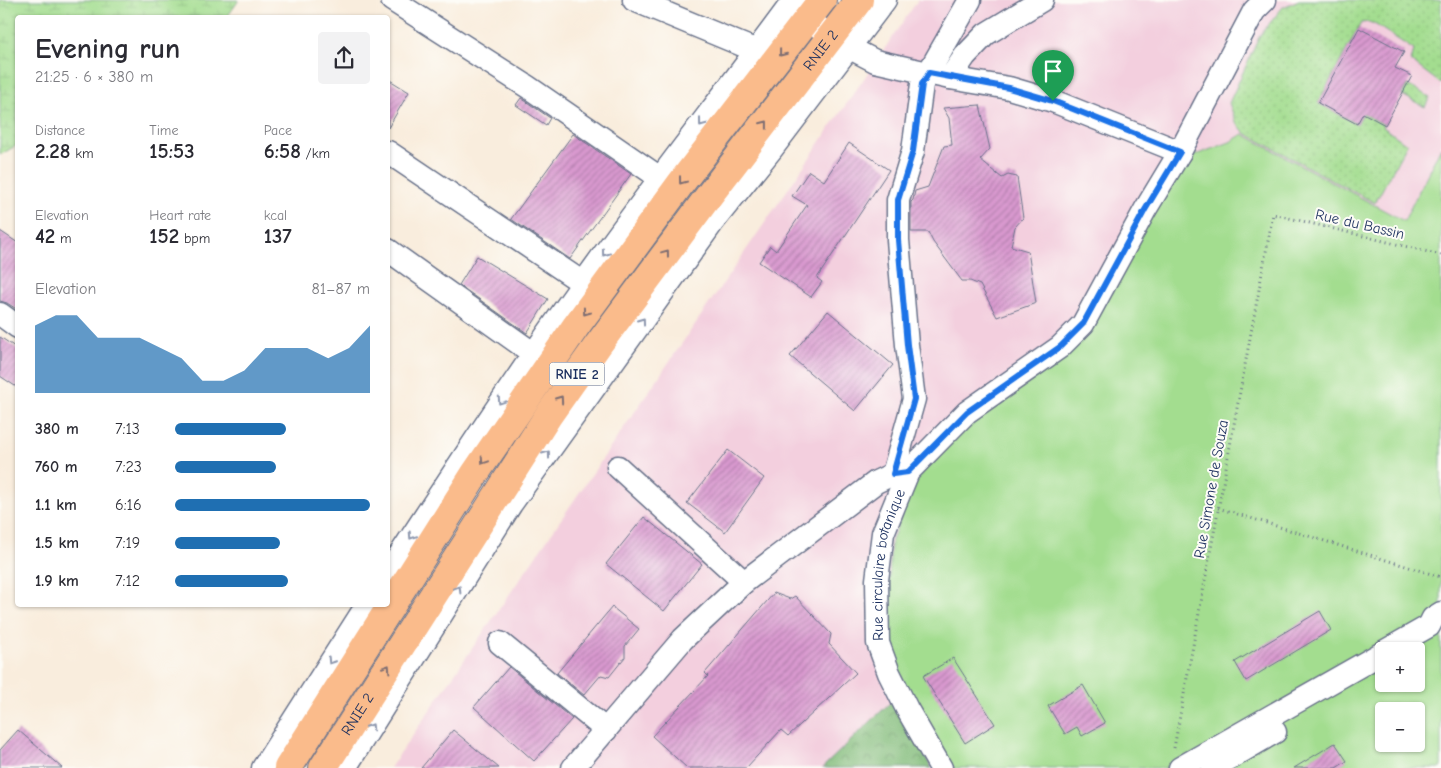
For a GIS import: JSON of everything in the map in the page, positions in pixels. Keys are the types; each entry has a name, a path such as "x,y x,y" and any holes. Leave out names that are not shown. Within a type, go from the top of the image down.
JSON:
{"highway":[{"name":"RNIE 2","path":"323,768 565,392 711,193 841,42 859,0"},
{"name":"RNIE 2","path":"288,768 474,475 576,326 808,7"}],"street":[{"path":"392,0 528,87 660,178"},
{"path":"634,0 757,51"},
{"path":"345,768 511,504 841,42 884,0"},
{"path":"940,75 970,0"},
{"path":"573,768 683,639 744,582 876,482 901,473 914,399 907,345 898,240 898,200 913,151 922,84 940,75 965,56 986,34 1042,0"},
{"name":"Rue circulaire botanique","path":"941,768 907,709 889,672 878,643 877,580 883,533 901,473 967,412 1060,347 1083,324 1145,210 1180,152 1245,26 1254,11 1265,0"},
{"path":"390,570 534,354 660,178 757,51 808,7 841,42 875,61 1009,88 1053,101 1180,152"},
{"path":"390,153 583,283"},
{"path":"390,251 534,354"},
{"path":"0,314 15,325"},
{"path":"618,467 744,582"},
{"path":"263,768 366,607"},
{"path":"1402,642 1429,626 1433,618 1441,613"},
{"path":"1425,644 1434,638 1441,642"},
{"path":"500,643 606,730"},
{"path":"1177,758 1375,657"},
{"path":"1213,768 1375,673"}],"path":[{"name":"Rue du Bassin","path":"1273,214 1441,255"},
{"name":"Rue Simone de Souza","path":"1177,758 1218,508 1273,214"},
{"path":"1218,508 1441,578"}],"shaded area":[{"path":"918,0 1441,0 1441,768 390,768"}],"green space":[{"path":"0,0 239,0 228,15 15,15 15,146 0,155"},
{"path":"1299,0 1441,0 1441,84 1411,61 1414,50 1376,25 1369,22 1361,23 1318,103 1357,124 1363,113 1384,125 1383,127 1407,144 1375,203 1245,133 1236,122 1229,103 1260,35 1283,7"},
{"path":"1407,85 1430,97 1425,107 1402,95"},
{"path":"1243,134 1404,221 1441,147 1441,768 951,768 909,697 886,634 891,543 910,491 936,453 967,416 1085,336 1169,179 1190,157 1230,142"},
{"path":"893,700 932,768 822,768"}],"building":[{"path":"1359,28 1404,52 1395,68 1412,76 1385,125 1363,113 1357,124 1318,103"},
{"path":"390,80 409,92 390,125"},
{"path":"521,98 550,118 546,125 516,105"},
{"path":"980,105 990,149 980,160 1002,178 1008,175 1017,177 1023,218 1015,227 1011,246 1028,251 1036,303 997,317 980,285 970,281 962,281 933,242 928,232 911,232 911,202 915,191 928,187 944,146 952,145 949,118 943,108"},
{"path":"573,134 631,174 570,259 511,219"},
{"path":"849,143 889,170 817,278 822,282 811,297 759,262 770,246 776,251 807,205 792,196 809,171 824,181"},
{"path":"0,231 15,241 15,308 0,301"},
{"path":"477,256 548,299 527,333 459,285"},
{"path":"828,311 893,365 855,411 790,356"},
{"path":"0,337 15,347 15,386 0,376"},
{"path":"728,450 764,478 725,532 687,503"},
{"path":"644,517 702,564 664,611 606,564"},
{"path":"774,593 790,599 795,596 831,634 829,644 856,673 788,736 781,730 746,768 687,768 652,736 708,676 705,673"},
{"path":"612,607 639,629 625,646 625,657 609,677 601,675 584,695 557,673"},
{"path":"1320,611 1331,630 1246,681 1235,662"},
{"path":"953,658 995,724 965,743 923,676"},
{"path":"509,667 572,719 534,761 474,707"},
{"path":"1083,685 1105,723 1082,736 1077,727 1065,734 1048,706"},
{"path":"18,730 62,768 0,768 0,750"},
{"path":"453,730 499,768 421,768"},
{"path":"1335,743 1347,761 1336,768 1294,768"}],"route":[{"path":"929,73 1009,88 1053,101 1180,152 1145,210 1083,324 1060,347 967,412 908,472 893,474 914,399 907,345 898,240 898,200 913,151 922,84 929,73"}]}
